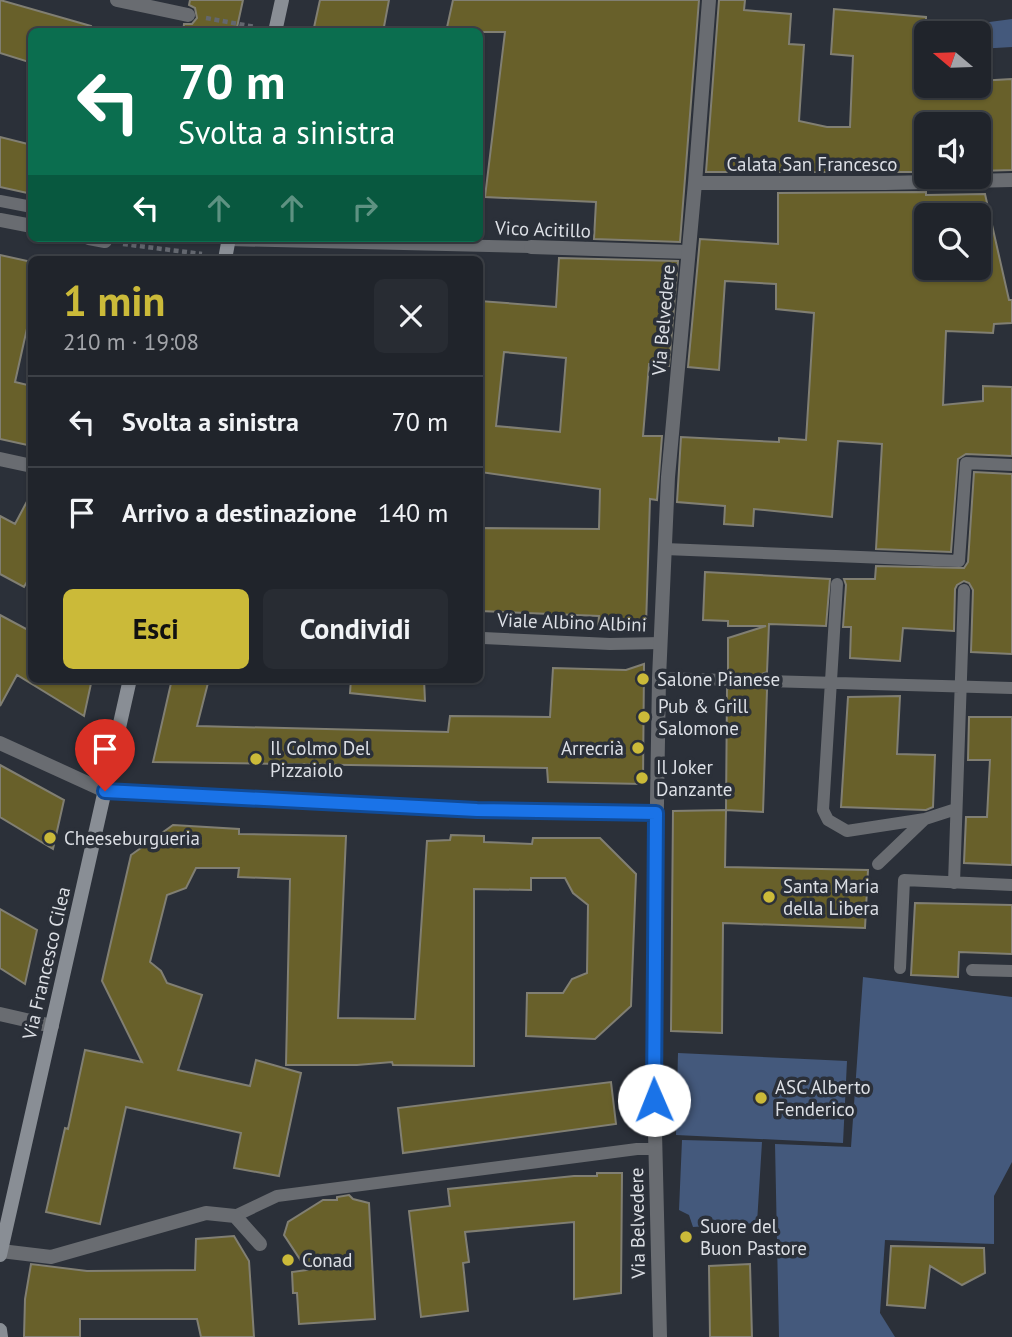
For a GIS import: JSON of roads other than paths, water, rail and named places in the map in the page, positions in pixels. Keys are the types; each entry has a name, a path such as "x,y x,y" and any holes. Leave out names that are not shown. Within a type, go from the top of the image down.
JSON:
{"main road":[{"path":"276,28 282,0"},
{"name":"Via Francesco Cilea","path":"1,1253 129,683"},
{"path":"0,1330 1,1337"}],"street":[{"path":"117,0 167,5 188,15"},
{"name":"Via Belvedere","path":"660,1337 653,1050 659,678 668,477 709,0"},
{"name":"Calata San Francesco","path":"695,183 1012,180"},
{"path":"0,219 28,225"},
{"name":"Vico Acitillo","path":"531,247 688,252"},
{"path":"0,459 28,465"},
{"path":"0,743 105,791 477,810 656,813"},
{"path":"0,1014 52,1026"},
{"path":"1,1253 51,1257 206,1213 235,1216 260,1244"}],"lane":[{"path":"0,201 28,206"},
{"name":"Vico Acitillo","path":"342,242 531,247"},
{"path":"665,549 959,561 966,463 1012,465"},
{"path":"837,584 823,810 828,820 847,831 925,819 956,809"},
{"path":"954,883 964,590"},
{"name":"Viale Albino Albini","path":"483,638 610,644 661,643"},
{"path":"659,678 728,680"},
{"path":"767,681 1012,688"},
{"path":"878,864 925,819"},
{"path":"900,968 904,880 1012,885"},
{"path":"972,970 1012,971"},
{"path":"235,1216 277,1196 637,1149 655,1149"}],"place":[{"name":"Salone Pianese","path":"643,679"},
{"name":"Pub & Grill Salomone","path":"644,717"},
{"name":"Arrecrià","path":"638,748"},
{"name":"Il Colmo Del Pizzaiolo","path":"256,759"},
{"name":"Il Joker Danzante","path":"642,778"},
{"name":"Cheeseburgueria","path":"50,838"},
{"name":"Santa Maria della Libera","path":"769,897"},
{"name":"ASC Alberto Fenderico","path":"761,1098"},
{"name":"Suore del Buon Pastore","path":"686,1237"},
{"name":"Conad","path":"288,1260"}]}
